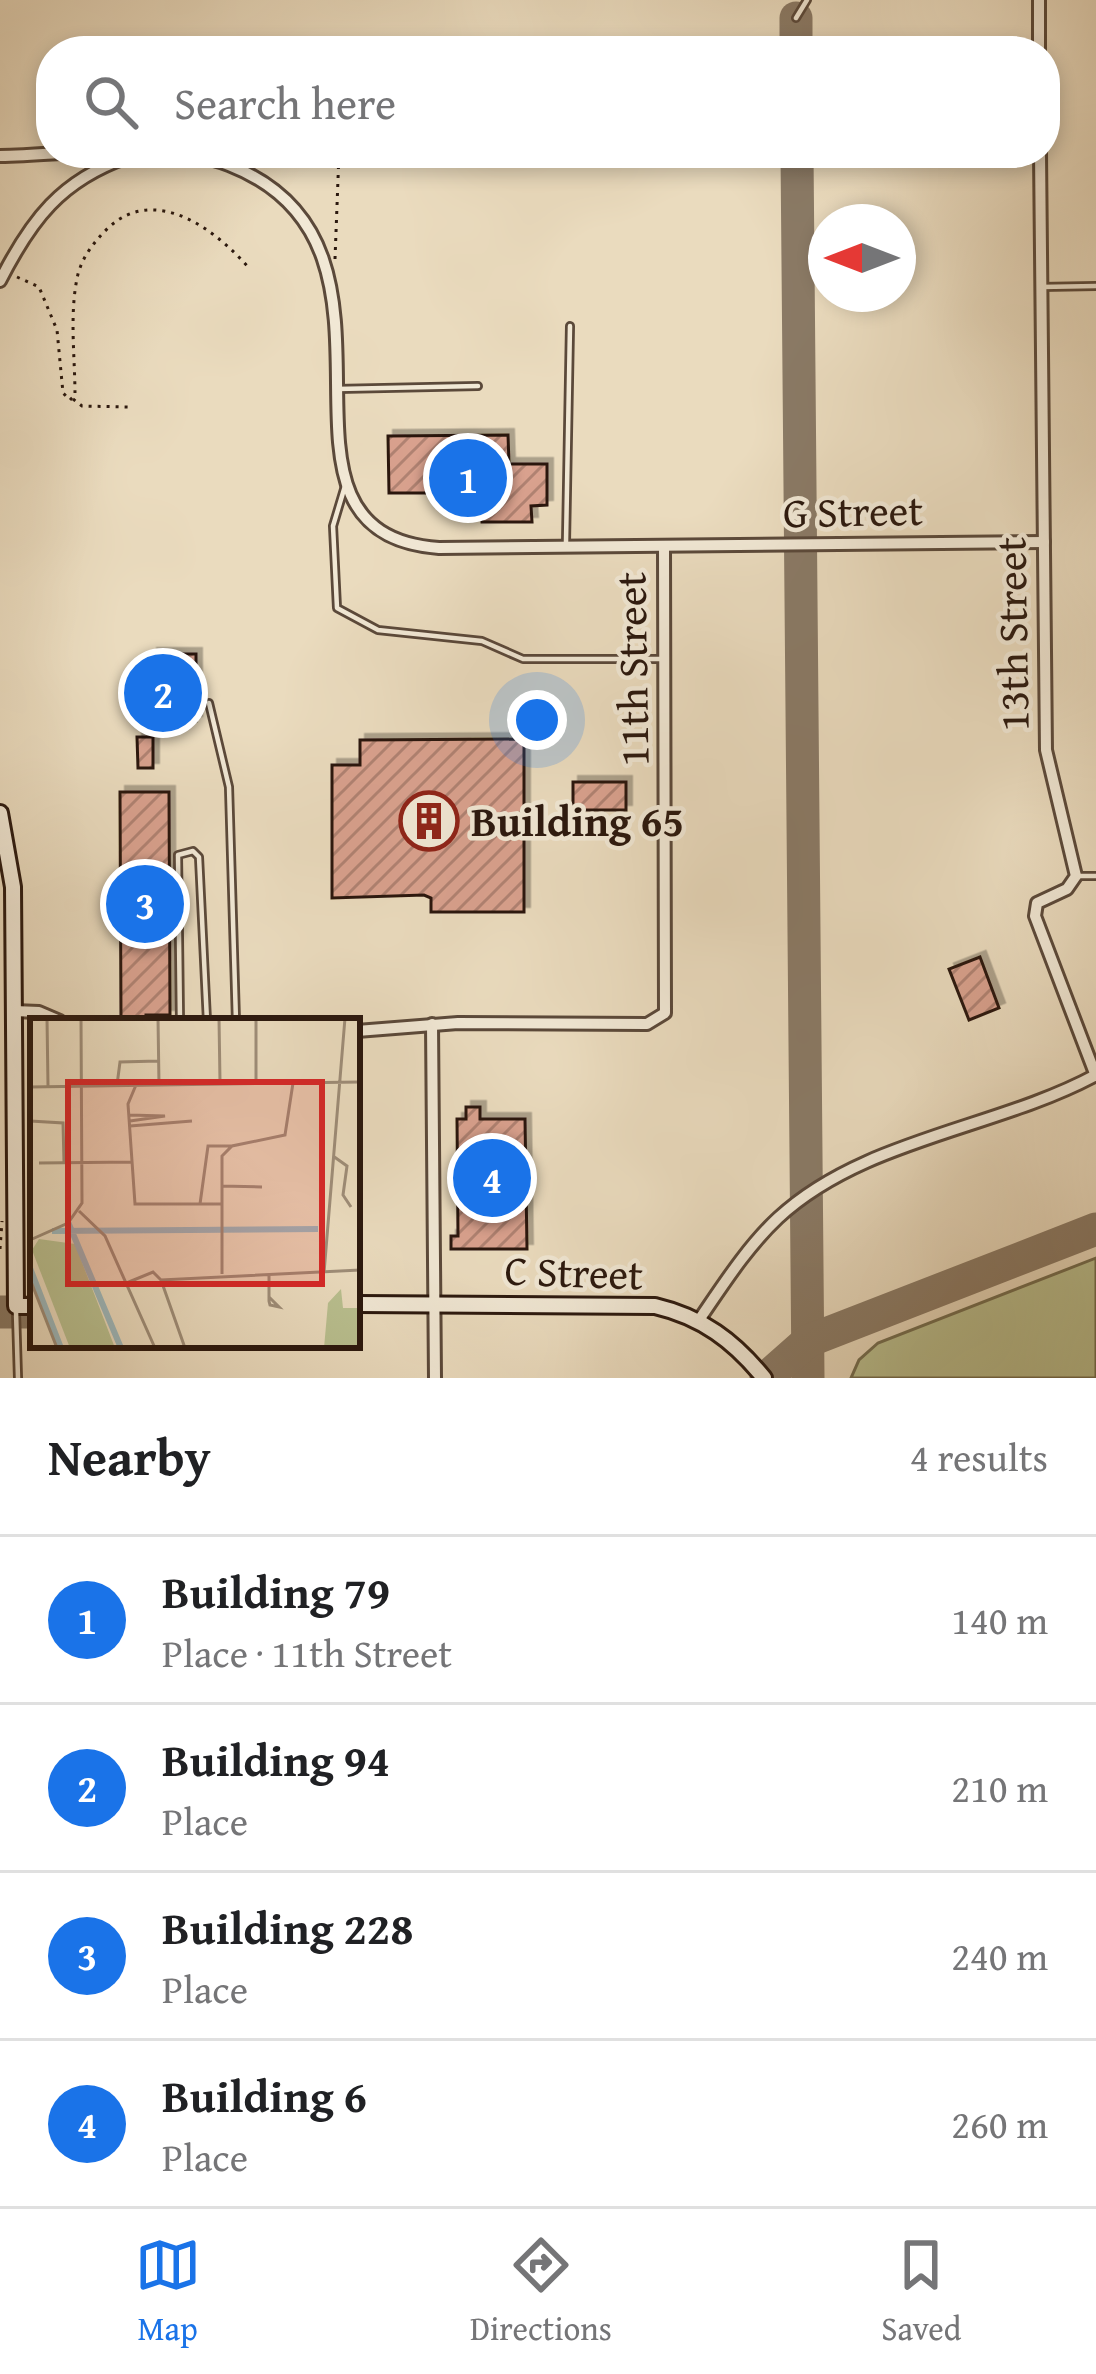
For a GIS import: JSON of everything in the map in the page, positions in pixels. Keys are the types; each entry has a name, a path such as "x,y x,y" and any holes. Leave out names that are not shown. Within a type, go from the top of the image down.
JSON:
{"street":[{"path":"1039,0 1039,36"},
{"path":"0,156 36,155"},
{"path":"2,278 28,228 52,199 98,168"},
{"path":"230,168 261,181 306,224 334,290 345,486"},
{"name":"13th Street","path":"1040,168 1046,750 1076,877"},
{"name":"11th Street","path":"345,486 377,527 415,545 664,546 665,1013 647,1024 432,1024 360,1031"},
{"name":"G Street","path":"664,546 1044,542"},
{"path":"0,813 14,1011 7,1115 16,1306"},
{"path":"699,1320 751,1247 806,1197 862,1167 1096,1075 1035,916 1037,903 1067,889 1076,877"},
{"path":"14,1011 53,1018"},
{"path":"432,1024 435,1378"},
{"name":"C Street","path":"360,1304 634,1303 699,1320 745,1354 764,1378"}],"lane":[{"path":"796,18 807,0"},
{"path":"1041,287 1096,286"},
{"path":"566,547 570,326"},
{"path":"337,389 478,386"},
{"path":"345,486 333,526 337,608 345,616 378,630 482,641 523,659 665,659"},
{"path":"208,704 229,787 236,1018"},
{"path":"179,1018 178,855 193,851 199,857 207,1018"},
{"path":"1076,877 1096,876"},
{"path":"16,1306 18,1378"}],"path":[{"path":"334,290 338,168"},
{"path":"73,399 77,278 84,257 120,218 159,208 216,235 250,268"},
{"path":"2,278 39,286 57,330 63,394 82,406 128,407"}],"green space":[{"path":"1096,1258 1096,1378 851,1378 859,1360 878,1343"}],"building":[{"path":"508,435 509,464 547,464 547,505 531,506 532,522 482,522 481,510 456,510 455,493 389,493 388,436"},
{"path":"152,654 196,654 196,721 130,718 130,669 152,669"},
{"path":"137,737 153,737 153,768 138,768"},
{"name":"Building 65","path":"524,739 524,912 431,912 431,898 424,895 332,898 332,765 360,765 360,740"},
{"path":"573,782 626,782 626,810 573,810"},
{"path":"120,792 169,792 170,1015 121,1018"},
{"path":"980,957 999,1008 969,1020 949,969"},
{"path":"466,1107 480,1107 480,1119 525,1119 527,1249 451,1249 451,1236 458,1236 457,1119 466,1119"}],"taxiway":[{"path":"796,18 796,36"},
{"path":"797,168 808,1378"},
{"path":"766,1378 808,1341 1096,1229"},
{"path":"0,1312 30,1312"}],"place":[{"name":"Building 79","path":"468,478"},
{"name":"Building 94","path":"163,693"},
{"name":"Building 65","path":"429,821"},
{"name":"Building 228","path":"145,904"},
{"name":"Building 6","path":"492,1178"}]}
